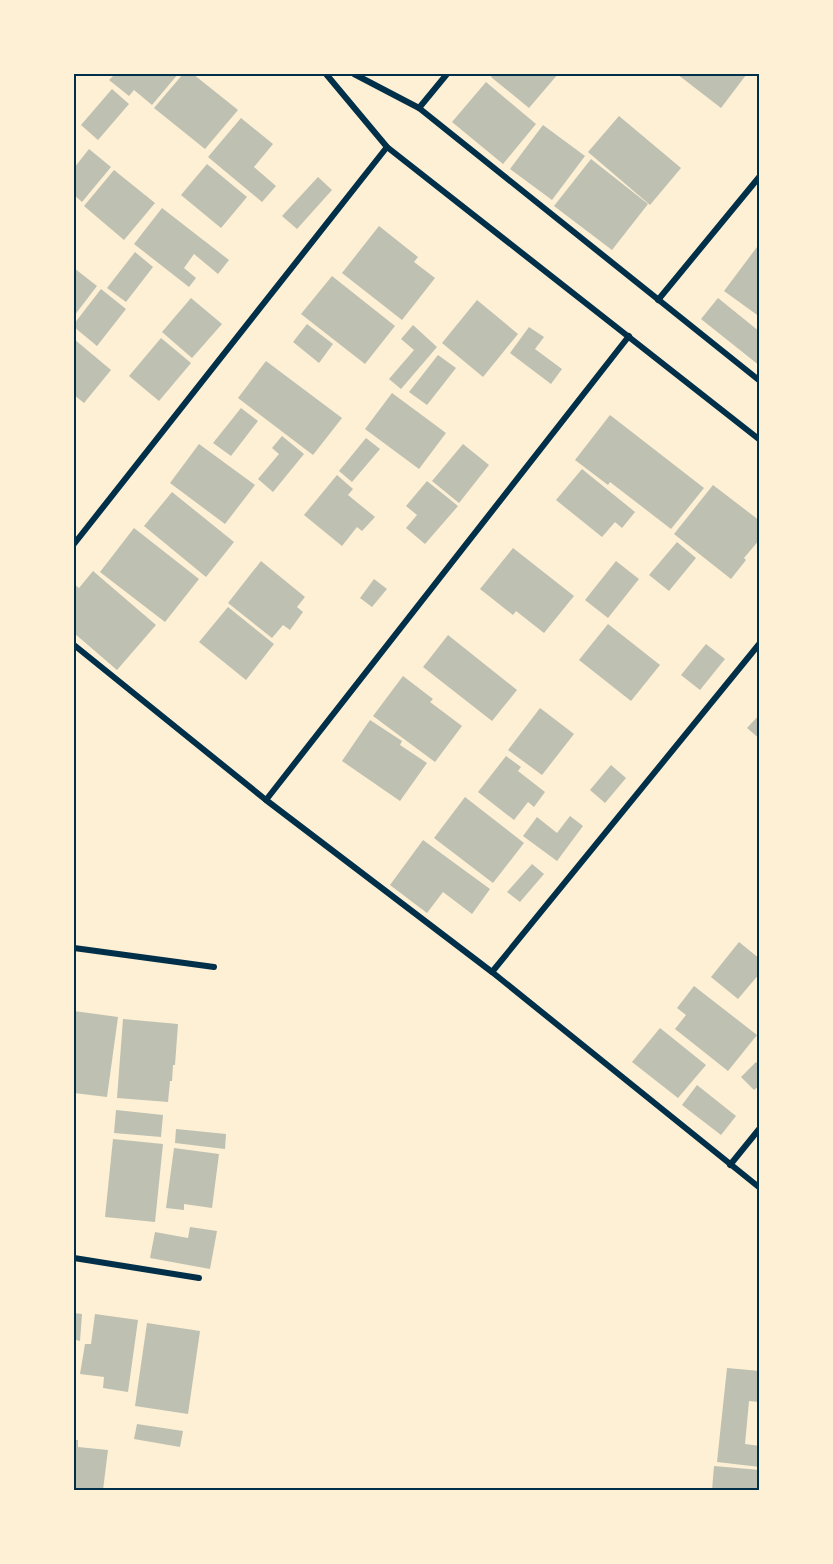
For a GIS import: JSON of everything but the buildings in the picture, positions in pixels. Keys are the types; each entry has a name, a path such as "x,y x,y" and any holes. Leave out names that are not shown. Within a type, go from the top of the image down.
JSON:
{"street":[{"path":"326,74 387,147 759,440"},
{"path":"354,74 419,108 759,381"},
{"path":"419,108 447,74"},
{"path":"74,544 387,147"},
{"path":"658,300 759,176"},
{"path":"266,800 628,336"},
{"path":"492,972 759,643"},
{"path":"74,645 266,800 492,972 759,1188"},
{"path":"74,948 214,967"},
{"path":"730,1165 759,1128"},
{"path":"74,1258 199,1278"}]}
